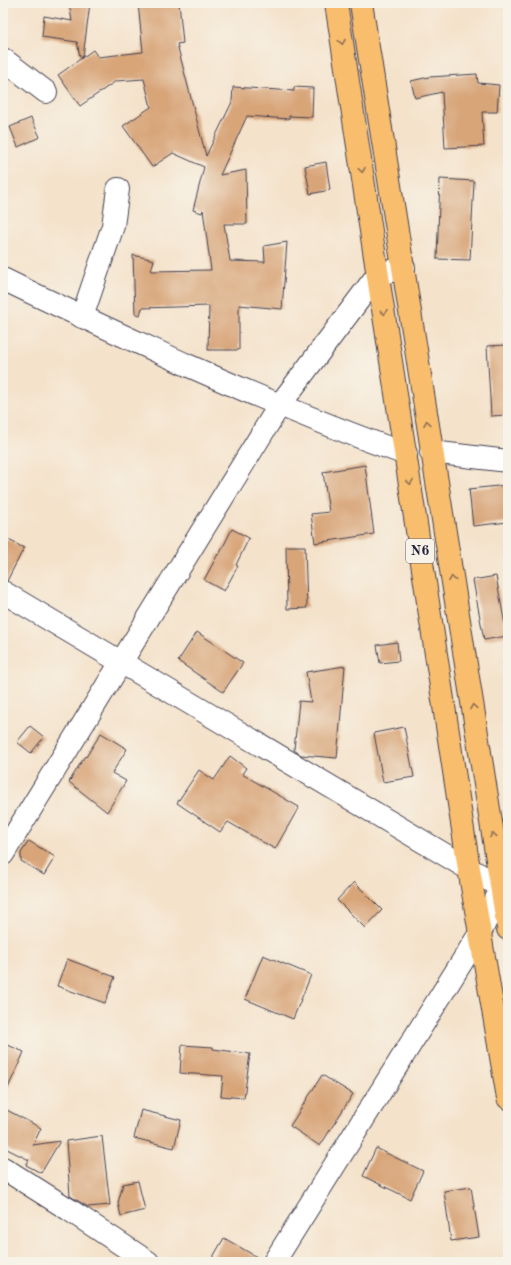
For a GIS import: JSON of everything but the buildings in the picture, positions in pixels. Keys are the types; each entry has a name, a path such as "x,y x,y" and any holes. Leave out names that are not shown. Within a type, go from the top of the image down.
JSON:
{"highway":[{"name":"N6","path":"336,3 469,869 508,1098"},
{"name":"N6","path":"361,3 432,452 505,881 508,929"}],"street":[{"path":"3,59 46,92"},
{"path":"82,317 113,226 118,189"},
{"path":"3,854 279,406 378,274 404,268"},
{"path":"3,279 82,317 279,406 368,441 406,454"},
{"path":"432,452 508,461"},
{"path":"3,592 469,869 505,881 480,933 274,1262"},
{"path":"3,1168 148,1262"}]}
